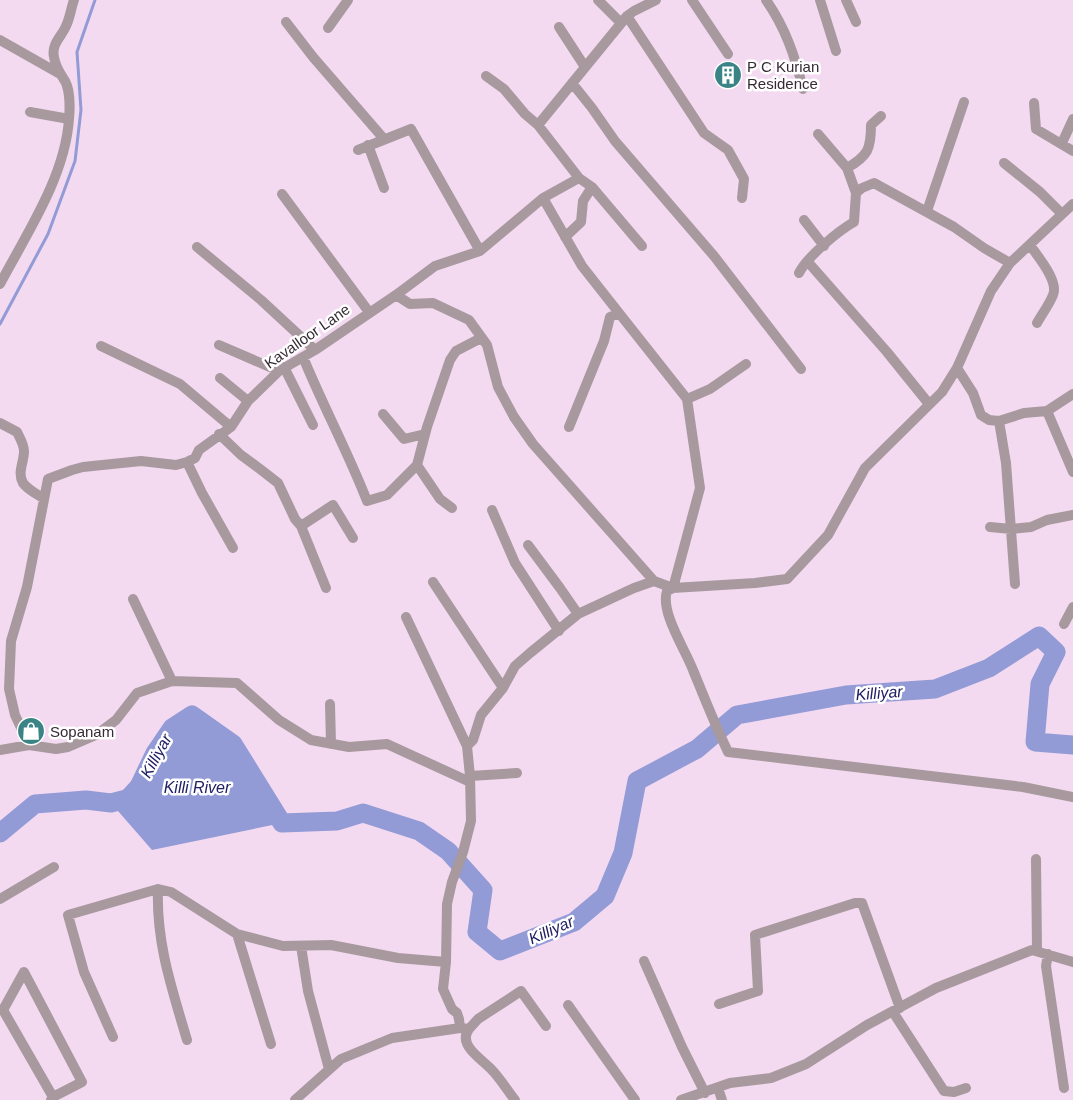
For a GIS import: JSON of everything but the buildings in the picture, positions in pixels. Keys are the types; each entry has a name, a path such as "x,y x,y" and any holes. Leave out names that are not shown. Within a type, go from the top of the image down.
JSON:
{"street":[{"path":"0,284 56,177 64,153 69,119 66,82 60,74 53,55 55,43 66,26 74,0"},
{"path":"328,28 348,0"},
{"path":"598,0 624,20 704,133 728,150 744,178 742,198"},
{"path":"538,125 624,20 634,11 656,0"},
{"path":"692,0 728,54"},
{"path":"766,0 778,18 794,53 803,89"},
{"path":"820,0 836,51"},
{"path":"846,0 856,22"},
{"path":"286,22 313,57 384,139"},
{"path":"559,27 585,66"},
{"path":"0,40 60,74"},
{"path":"486,76 504,89 525,114 538,125 579,178 592,187 642,246"},
{"path":"572,83 615,141 714,256 801,369"},
{"path":"927,211 964,102"},
{"path":"1034,103 1036,129 1073,151"},
{"path":"30,112 69,119"},
{"path":"847,168 863,158 871,143 871,125 881,116"},
{"path":"1062,144 1073,119"},
{"path":"358,150 411,129 480,251"},
{"path":"799,273 803,265 841,229 854,222 856,193 847,168 818,134"},
{"path":"368,145 384,188"},
{"path":"1004,164 1040,192 1062,214"},
{"name":"Kavalloor Lane","path":"187,462 195,458 199,450 230,427 248,401 281,369 315,350 435,266 480,251 543,198 579,178"},
{"path":"856,193 874,183 927,211 1010,263"},
{"path":"565,237 581,222 583,201 592,187"},
{"path":"282,194 369,312"},
{"path":"543,198 582,266 687,399 700,488 673,588"},
{"path":"1073,204 1010,263 991,291 958,368 942,392 865,468 828,535 788,579 673,588 667,590 665,597 673,630 687,657 702,696 728,752 1023,787 1073,797"},
{"path":"804,220 824,246"},
{"path":"1030,245 1051,277 1054,288 1053,295 1036,323"},
{"path":"197,247 262,300 315,350"},
{"path":"808,262 887,352 929,404"},
{"path":"396,295 410,304 433,303 469,320 487,345 498,388 514,417 533,444 654,581 673,588"},
{"path":"569,427 604,341 610,317 619,313"},
{"path":"304,357 321,401 339,434 367,501 386,495 417,465 443,375 450,360 456,351 481,338"},
{"path":"219,345 281,369 313,425"},
{"path":"101,346 180,384 230,427"},
{"path":"687,399 710,389 746,364"},
{"path":"958,368 972,393 981,415 989,420 999,421 1024,414 1047,412 1073,394"},
{"path":"220,378 248,401"},
{"path":"1047,412 1070,457 1073,472"},
{"path":"382,414 404,439 425,434"},
{"path":"999,421 1006,463 1015,584"},
{"path":"0,423 17,432 24,448 20,470 23,482 28,488 43,498"},
{"path":"219,434 241,455 278,483 300,526 326,588"},
{"path":"29,745 15,715 9,690 11,641 27,587 48,479 72,470 141,461 176,465 187,462 232,548"},
{"path":"417,465 440,499 452,508"},
{"path":"300,526 333,505 352,538"},
{"path":"492,510 515,563 558,631"},
{"path":"990,527 1011,530 1031,527 1047,520 1073,515"},
{"path":"528,545 578,614"},
{"path":"467,746 473,740 481,715 502,688 515,666 578,614 634,588 654,581"},
{"path":"433,582 502,688"},
{"path":"134,599 172,681"},
{"path":"1064,624 1073,607"},
{"path":"406,618 467,746 472,821 452,882 447,904 446,962 443,989 452,1009 460,1019 466,1033 466,1040 472,1052 492,1069 515,1100"},
{"path":"0,750 29,745 56,749 68,747 96,735 116,720 137,693 172,681 237,683 279,720 311,740 349,748 387,744 470,779 517,774"},
{"path":"330,704 331,744"},
{"path":"1036,859 1037,951"},
{"path":"0,899 54,867"},
{"path":"113,1037 84,972 68,915 158,889 171,892 237,934 283,946 331,945 398,958 446,962"},
{"path":"158,889 164,962 188,1040"},
{"path":"719,1004 758,991 755,935 855,903 862,903 896,1010 944,1091 954,1092 966,1088"},
{"path":"237,934 271,1044"},
{"path":"301,946 308,990 329,1069"},
{"path":"681,1100 730,1083 771,1078 806,1064 867,1026 936,988 1032,950 1073,962"},
{"path":"1048,954 1046,966 1064,1088"},
{"path":"644,961 682,1047 705,1092"},
{"path":"24,972 82,1082 52,1099 2,1010 24,972"},
{"path":"294,1100 304,1094 341,1059 392,1038 464,1029 521,991 546,1026"},
{"path":"568,1005 635,1100"},
{"path":"718,1088 722,1100"}],"water":[{"name":"Killi River","path":"192,715 233,744 282,823 152,850 111,803"}],"waterway":[{"path":"0,324 48,234 75,161 81,110 77,52 95,0"},
{"name":"Killiyar","path":"0,833 35,804 86,800 111,803 134,797 155,753 172,728 192,715 233,744 282,823 337,821 363,813 419,831 448,851 483,890 477,932 500,951 574,922 605,896 623,853 637,781 697,749 737,715 846,695 935,689 989,668 1039,636 1056,652 1040,684 1035,742 1073,745"}],"place":[{"name":"P C Kurian Residence","path":"728,75"},
{"name":"Sopanam","path":"31,731"}]}
